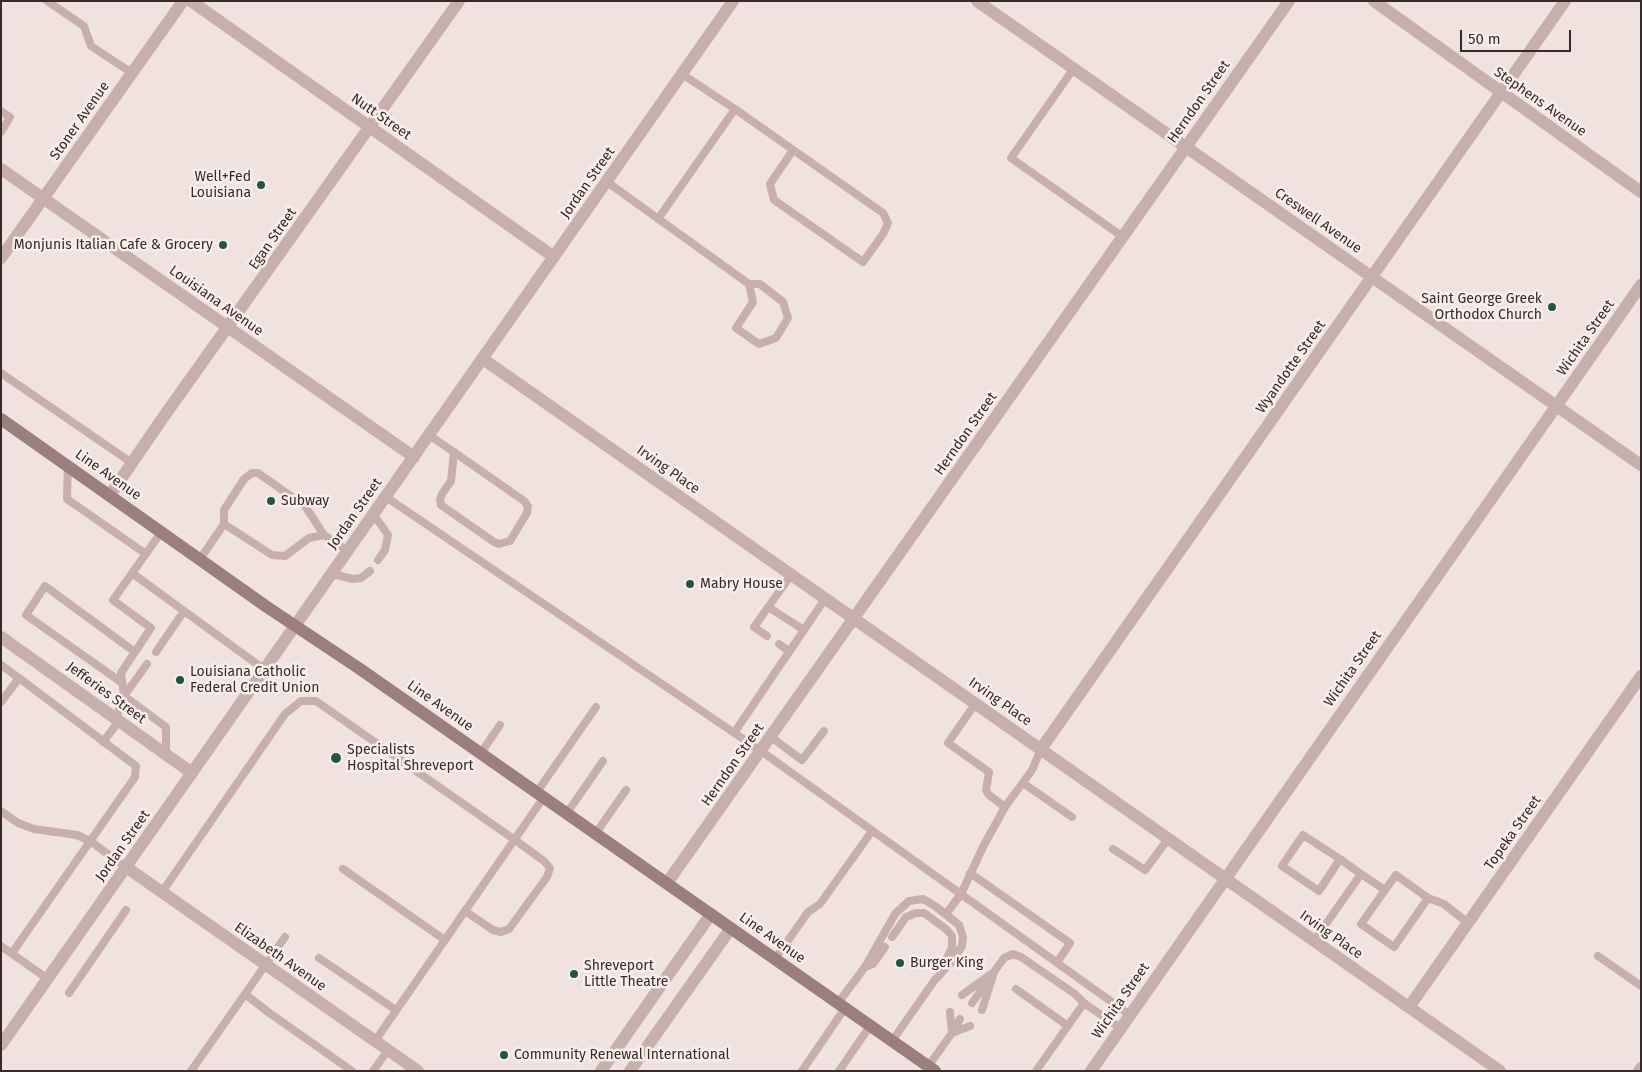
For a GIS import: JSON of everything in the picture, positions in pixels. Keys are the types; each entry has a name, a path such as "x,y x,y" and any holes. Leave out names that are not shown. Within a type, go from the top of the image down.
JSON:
{"main road":[{"name":"Line Avenue","path":"1,419 596,833 929,1069"}],"street":[{"name":"Stoner Avenue","path":"1,258 183,1"},
{"name":"Nutt Street","path":"191,1 554,257"},
{"name":"Egan Street","path":"110,495 459,1"},
{"name":"Jordan Street","path":"1,1044 733,1"},
{"name":"Creswell Avenue","path":"977,1 1641,465"},
{"name":"Herndon Street","path":"667,883 1290,1"},
{"name":"Stephens Avenue","path":"1374,1 1500,93 1641,192"},
{"name":"Wyandotte Street","path":"1041,749 1565,1"},
{"name":"Louisiana Avenue","path":"1,168 414,457"},
{"name":"Wichita Street","path":"1091,1071 1641,285"},
{"name":"Irving Place","path":"483,359 1500,1071"},
{"name":"Jefferies Street","path":"1,637 192,773"},
{"name":"Topeka Street","path":"1409,1007 1641,676"},
{"name":"Elizabeth Avenue","path":"126,867 418,1071"},
{"path":"601,1071 711,914"},
{"path":"630,1071 731,928"},
{"path":"1638,1071 1641,1068"}],"lane":[{"path":"47,1 84,26 91,46 132,73"},
{"path":"58,8 63,1"},
{"path":"1074,68 1011,158 1123,236"},
{"path":"682,74 735,109 883,213 888,223 883,234 863,262 774,200 770,184 793,150"},
{"path":"658,219 735,109"},
{"path":"1,111 10,117 1,132"},
{"path":"607,182 749,284 760,284 783,302 788,318 776,338 759,344 736,328 753,302 749,284"},
{"path":"1,373 132,463"},
{"path":"430,435 524,501 528,506 528,513 510,541 499,544 494,542 441,505 442,494 451,481 454,452"},
{"path":"68,465 67,499 146,554"},
{"path":"200,559 224,524 224,510 244,479 252,473 258,473 305,506 324,535 348,551"},
{"path":"386,497 761,751 1130,1015"},
{"path":"374,514 388,535 384,550 378,560"},
{"path":"224,524 272,555 285,556 309,538 324,535"},
{"path":"162,531 114,600 150,628 121,673 121,682 124,696 166,727 166,754"},
{"path":"332,574 353,579 361,578 370,571"},
{"path":"132,573 265,670"},
{"path":"767,636 754,627 790,575"},
{"path":"121,682 26,615 45,586 135,652"},
{"path":"734,733 825,599"},
{"path":"768,606 804,630"},
{"path":"156,652 184,612"},
{"path":"779,644 789,651"},
{"path":"104,742 117,719 124,696 147,664"},
{"path":"1,665 136,766 135,777 12,953"},
{"path":"1,702 19,678"},
{"path":"162,892 286,714 301,701 316,701 515,840 544,861 550,868 547,877 509,929 502,932 493,930 465,911"},
{"path":"976,704 948,743 988,772 986,790 989,795 1005,806"},
{"path":"375,1041 515,840 596,706"},
{"path":"481,753 500,725"},
{"path":"771,737 802,760 824,731"},
{"path":"946,914 961,894 1005,806 1032,770 1041,749"},
{"path":"567,813 603,761"},
{"path":"1023,783 1072,817"},
{"path":"596,833 626,790"},
{"path":"1,811 18,823 34,829 77,835 90,841 126,867"},
{"path":"775,959 808,912 820,904 872,831"},
{"path":"1340,859 1319,891 1282,866 1303,835 1340,859 1385,890"},
{"path":"1112,849 1145,870 1168,839"},
{"path":"343,869 445,940"},
{"path":"970,873 1070,943 1057,963"},
{"path":"1314,941 1361,874"},
{"path":"1428,898 1394,947 1361,924 1396,876 1428,898 1444,904 1468,923"},
{"path":"802,1071 895,914 909,901 923,899 946,914 959,926 963,937 962,946 952,961 934,981"},
{"path":"69,993 126,910"},
{"path":"892,937 906,917 916,912 924,913 946,929 952,936 952,948 934,981 892,1041"},
{"path":"191,1071 285,937"},
{"path":"1,946 48,979"},
{"path":"865,967 873,964 885,947"},
{"path":"972,1003 1004,958 1013,954 1021,957 1075,994 1084,1003 1120,1028"},
{"path":"1598,956 1641,986"},
{"path":"320,958 396,1010"},
{"path":"972,1003 994,972"},
{"path":"972,1003 994,972"},
{"path":"1016,989 1068,1026"},
{"path":"245,994 352,1071"},
{"path":"1036,1071 1084,1003"},
{"path":"929,1069 961,1019 952,1033"},
{"path":"839,1071 870,1026"},
{"path":"373,1071 388,1050"}],"place":[{"name":"Well+Fed Louisiana","path":"261,185"},
{"name":"Monjunis Italian Cafe & Grocery","path":"223,245"},
{"name":"Saint George Greek Orthodox Church","path":"1552,307"},
{"name":"Subway","path":"271,501"},
{"name":"Mabry House","path":"690,584"},
{"name":"Louisiana Catholic Federal Credit Union","path":"180,680"},
{"name":"Specialists Hospital Shreveport","path":"336,758"},
{"name":"Burger King","path":"900,963"},
{"name":"Shreveport Little Theatre","path":"574,974"},
{"name":"Community Renewal International","path":"504,1055"}]}
